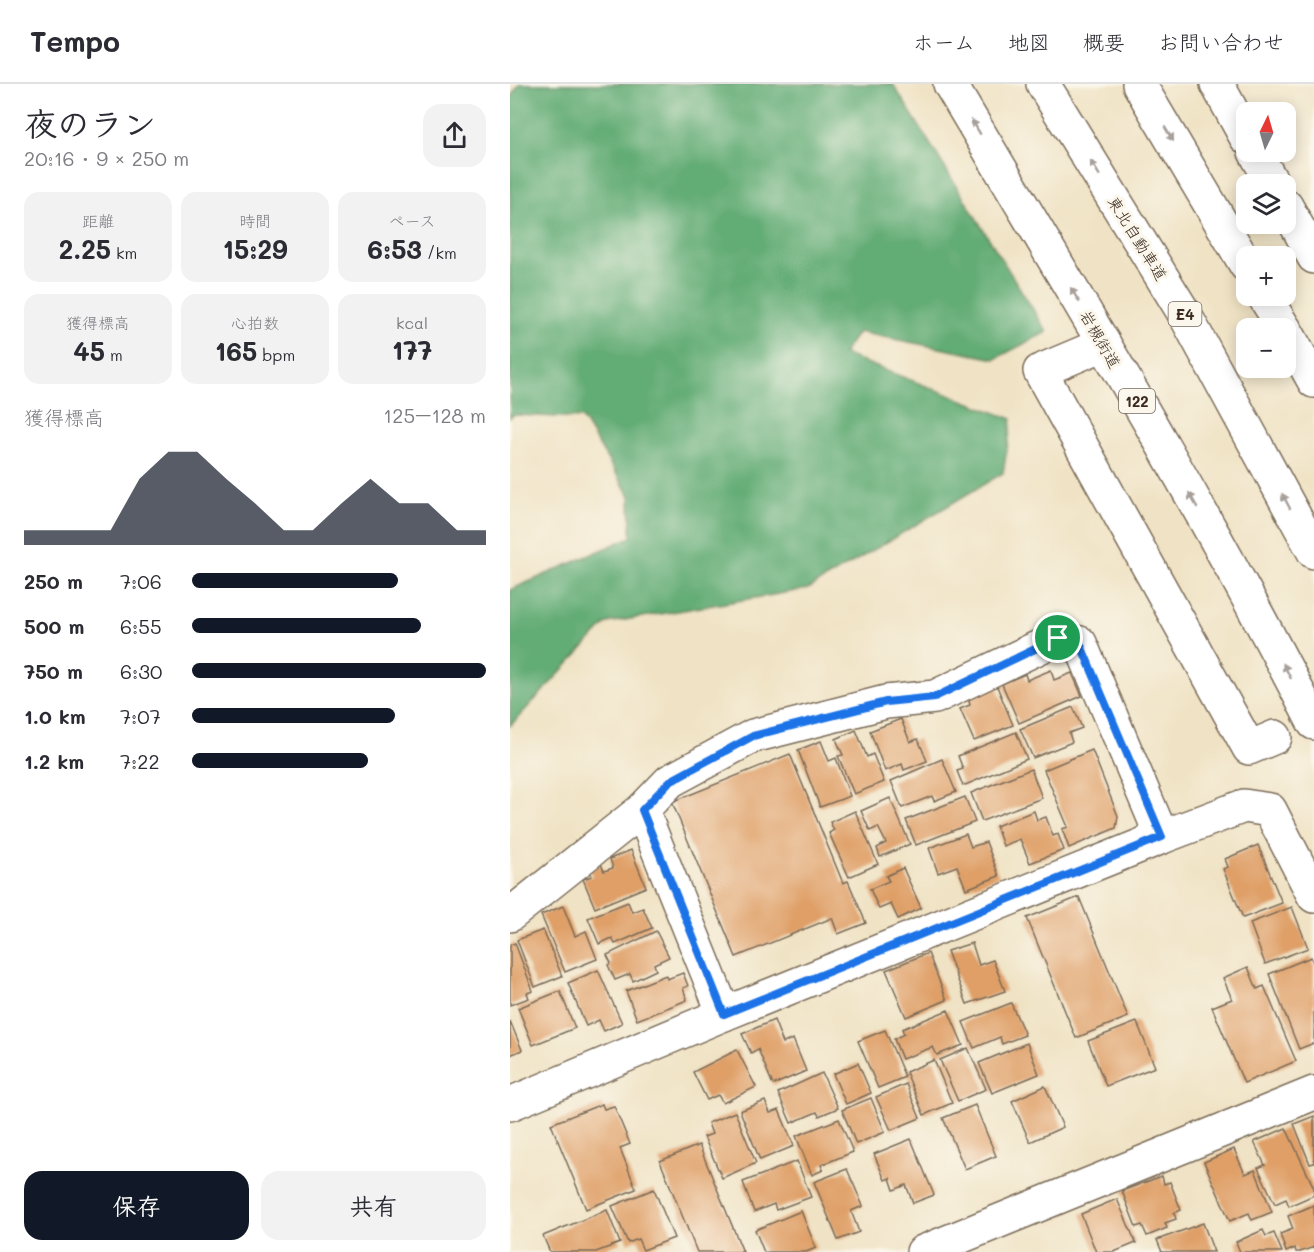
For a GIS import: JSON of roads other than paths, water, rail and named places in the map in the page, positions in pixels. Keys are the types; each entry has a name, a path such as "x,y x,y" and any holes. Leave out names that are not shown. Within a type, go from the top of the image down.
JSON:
{"main road":[{"name":"岩槻街道","path":"950,84 1104,344 1257,610 1314,723"},
{"name":"東北自動車道","path":"1043,84 1184,313 1314,552"},
{"path":"1139,84 1236,248"},
{"path":"1217,84 1236,119"},
{"path":"1296,224 1314,256"},
{"path":"1104,344 1040,371 1248,748 1275,737"},
{"path":"1296,349 1314,381"},
{"path":"510,915 642,810 670,781 753,736 886,702 935,697 1058,638 1080,643 1162,837"},
{"path":"510,1104 724,1014 1244,806 1270,810 1314,896"},
{"path":"642,810 724,1014"},
{"path":"923,1252 1314,1093"}]}
